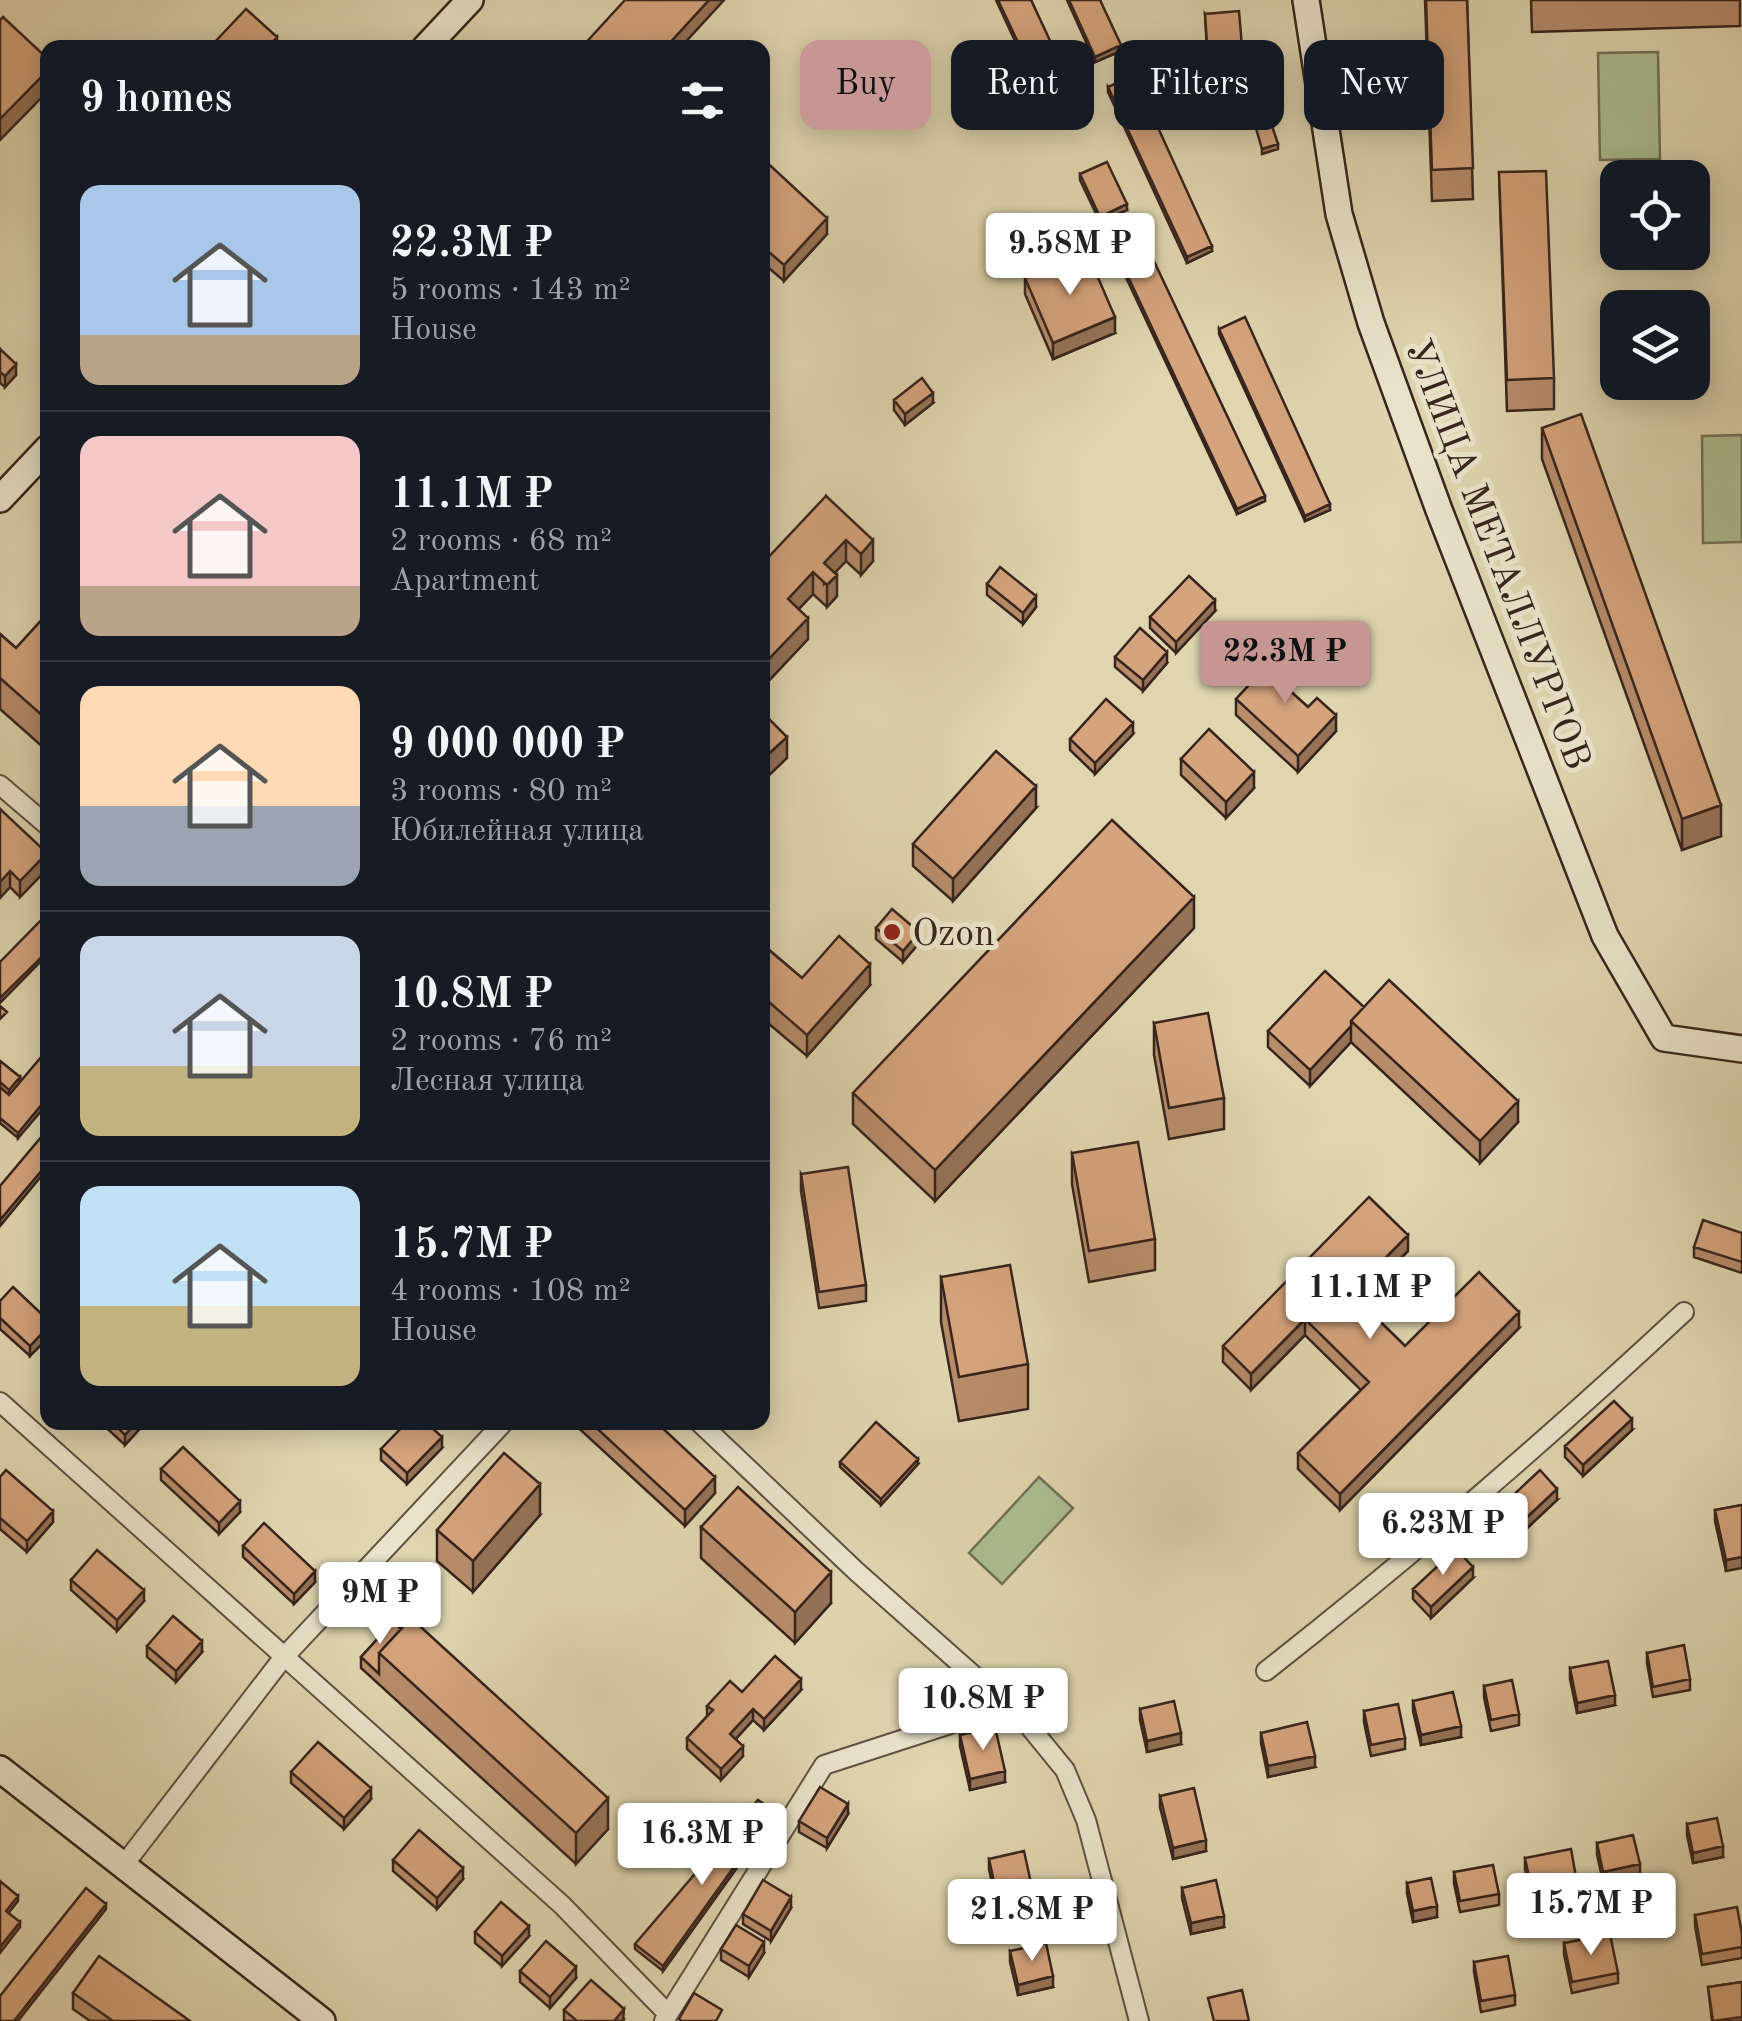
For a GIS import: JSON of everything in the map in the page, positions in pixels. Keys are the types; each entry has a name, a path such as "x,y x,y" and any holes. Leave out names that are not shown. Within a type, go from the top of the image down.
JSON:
{"street":[{"path":"432,40 470,0"},
{"name":"УЛИЦА МЕТАЛЛУРГОВ","path":"1306,0 1339,214 1371,323 1439,510 1605,936 1664,1038 1742,1049"},
{"path":"0,498 40,456"},
{"path":"0,785 40,819"},
{"path":"1266,1671 1386,1577 1553,1434 1684,1312"},
{"path":"0,1402 562,1905 666,2018 824,1765 1006,1706"},
{"path":"123,1866 283,1658 497,1430"},
{"path":"708,1430 1025,1721 1065,1770 1086,1820 1140,2021"},
{"path":"0,1769 322,2021"}],"green space":[{"path":"1658,52 1660,159 1600,160 1598,53"},
{"path":"1742,435 1742,542 1703,543 1702,436"},
{"path":"1039,1477 1073,1508 1002,1584 969,1553"}],"building":[{"path":"625,0 709,0 672,40 588,40"},
{"path":"998,0 1031,0 1050,40 1017,40"},
{"path":"1069,0 1100,0 1119,40 1114,40 1114,48 1095,57 1094,40 1087,40"},
{"path":"1426,0 1467,0 1473,168 1432,170 1431,130 1444,130 1444,40 1427,40"},
{"path":"246,9 277,37 275,40 217,40"},
{"path":"1239,11 1241,40 1207,40 1205,14"},
{"path":"3,17 40,52 40,78 0,119"},
{"path":"1128,130 1159,130 1212,246 1187,257"},
{"path":"1256,130 1273,130 1278,144 1262,149"},
{"path":"1107,162 1127,204 1100,217 1080,174"},
{"path":"770,165 827,218 784,265 770,253"},
{"path":"1546,171 1554,378 1507,380 1499,172"},
{"path":"1135,221 1265,496 1237,509 1108,234"},
{"path":"1087,252 1115,317 1053,343 1025,278"},
{"path":"1245,317 1330,504 1305,516 1219,329"},
{"path":"0,349 16,364 5,376 0,372"},
{"path":"922,378 933,393 905,414 894,400"},
{"path":"1581,414 1721,805 1682,819 1542,428"},
{"path":"826,496 873,540 861,554 846,540 824,563 837,575 827,585 813,572 788,599 808,618 770,658 770,556"},
{"path":"1000,567 1036,596 1023,613 987,584"},
{"path":"1189,576 1215,600 1176,642 1150,617"},
{"path":"40,622 40,713 0,678 0,634 16,648"},
{"path":"1140,628 1167,652 1143,680 1115,657"},
{"path":"1285,646 1298,659 1278,680 1308,707 1317,698 1336,715 1298,756 1236,699"},
{"path":"1106,699 1133,723 1095,763 1070,739"},
{"path":"770,720 787,737 770,753"},
{"path":"1209,729 1254,772 1226,802 1181,759"},
{"path":"996,751 1036,786 953,879 913,844"},
{"path":"0,809 40,846 40,860 20,881 10,871 0,882"},
{"path":"1112,820 1194,897 935,1170 853,1093"},
{"path":"892,909 919,932 903,951 876,928"},
{"path":"40,921 40,959 0,998 0,962"},
{"path":"839,936 870,964 807,1035 770,1003 770,951 802,978"},
{"path":"1325,971 1364,1007 1310,1070 1268,1031"},
{"path":"1389,980 1518,1101 1480,1141 1351,1021"},
{"path":"1208,1013 1224,1098 1169,1108 1154,1023"},
{"path":"40,1058 40,1107 18,1133 0,1118 0,1087 9,1095"},
{"path":"0,1061 20,1077 9,1090 0,1082"},
{"path":"40,1138 40,1172 0,1220 0,1186"},
{"path":"1138,1142 1155,1239 1089,1251 1072,1153"},
{"path":"848,1167 866,1285 819,1292 801,1174"},
{"path":"1369,1197 1408,1235 1351,1293 1405,1346 1479,1272 1519,1312 1340,1494 1298,1453 1369,1382 1305,1319 1251,1374 1223,1346"},
{"path":"1703,1220 1742,1233 1742,1262 1694,1247"},
{"path":"1010,1265 1028,1364 959,1377 941,1277"},
{"path":"13,1287 40,1312 40,1335 30,1346 0,1318 0,1301"},
{"path":"1614,1401 1632,1419 1583,1465 1565,1446"},
{"path":"876,1422 918,1459 881,1499 840,1462"},
{"path":"399,1430 435,1430 442,1437 407,1473 381,1449"},
{"path":"599,1430 665,1430 715,1477 685,1510"},
{"path":"183,1447 240,1501 219,1523 161,1469"},
{"path":"504,1453 540,1484 473,1561 437,1530"},
{"path":"6,1470 53,1511 27,1541 0,1518 0,1477"},
{"path":"1540,1470 1557,1489 1509,1534 1491,1516"},
{"path":"738,1487 831,1572 795,1612 701,1527"},
{"path":"1742,1505 1742,1557 1726,1560 1715,1510"},
{"path":"264,1523 315,1571 294,1594 243,1546"},
{"path":"1456,1549 1473,1567 1431,1607 1413,1589"},
{"path":"97,1550 144,1590 117,1620 71,1580"},
{"path":"173,1616 202,1641 176,1671 147,1646"},
{"path":"411,1618 608,1798 576,1833 379,1653"},
{"path":"393,1622 401,1629 379,1653 379,1674 361,1657"},
{"path":"1684,1645 1690,1679 1653,1687 1647,1653"},
{"path":"775,1656 801,1679 764,1719 753,1709 730,1734 743,1746 721,1769 687,1738 713,1710 707,1706 730,1681 742,1692"},
{"path":"1608,1661 1615,1695 1577,1703 1570,1668"},
{"path":"1512,1680 1519,1714 1491,1720 1484,1686"},
{"path":"1453,1692 1461,1726 1421,1735 1413,1701"},
{"path":"1174,1701 1181,1733 1147,1741 1140,1709"},
{"path":"1398,1704 1405,1738 1371,1745 1364,1711"},
{"path":"1307,1722 1315,1756 1268,1766 1261,1733"},
{"path":"995,1727 1005,1771 970,1779 960,1735"},
{"path":"318,1742 371,1788 344,1818 291,1772"},
{"path":"820,1787 848,1804 827,1838 799,1821"},
{"path":"1194,1788 1206,1840 1173,1848 1160,1796"},
{"path":"758,1800 774,1811 663,1966 635,1944"},
{"path":"1717,1818 1723,1846 1693,1853 1687,1824"},
{"path":"419,1830 463,1868 437,1898 393,1860"},
{"path":"1633,1835 1640,1864 1603,1872 1597,1843"},
{"path":"1571,1849 1576,1877 1531,1887 1525,1858"},
{"path":"1024,1851 1031,1883 996,1891 989,1859"},
{"path":"1493,1865 1499,1894 1460,1901 1454,1872"},
{"path":"1431,1878 1437,1906 1413,1911 1407,1883"},
{"path":"763,1880 791,1897 771,1931 743,1914"},
{"path":"1216,1880 1224,1916 1191,1923 1182,1888"},
{"path":"0,1881 18,1896 6,1911 20,1922 0,1947"},
{"path":"86,1888 106,1904 14,2021 0,2021 0,1996"},
{"path":"501,1902 529,1926 502,1956 475,1932"},
{"path":"1737,1907 1742,1947 1702,1954 1695,1915"},
{"path":"736,1925 764,1942 749,1966 721,1949"},
{"path":"1610,1934 1618,1973 1572,1982 1564,1943"},
{"path":"546,1941 576,1967 550,1997 520,1971"},
{"path":"1046,1943 1053,1976 1018,1985 1010,1951"},
{"path":"99,1956 190,2021 113,2021 73,1993"},
{"path":"1508,1956 1515,1995 1481,2001 1474,1962"},
{"path":"591,1980 624,2009 614,2021 577,2021 564,2010"},
{"path":"1742,1982 1742,2017 1713,2021 1708,1987"},
{"path":"1242,1990 1249,2021 1214,2021 1208,1998"},
{"path":"694,1993 722,2010 716,2021 679,2019"}],"place":[{"name":"Ozon","path":"892,932"}]}
